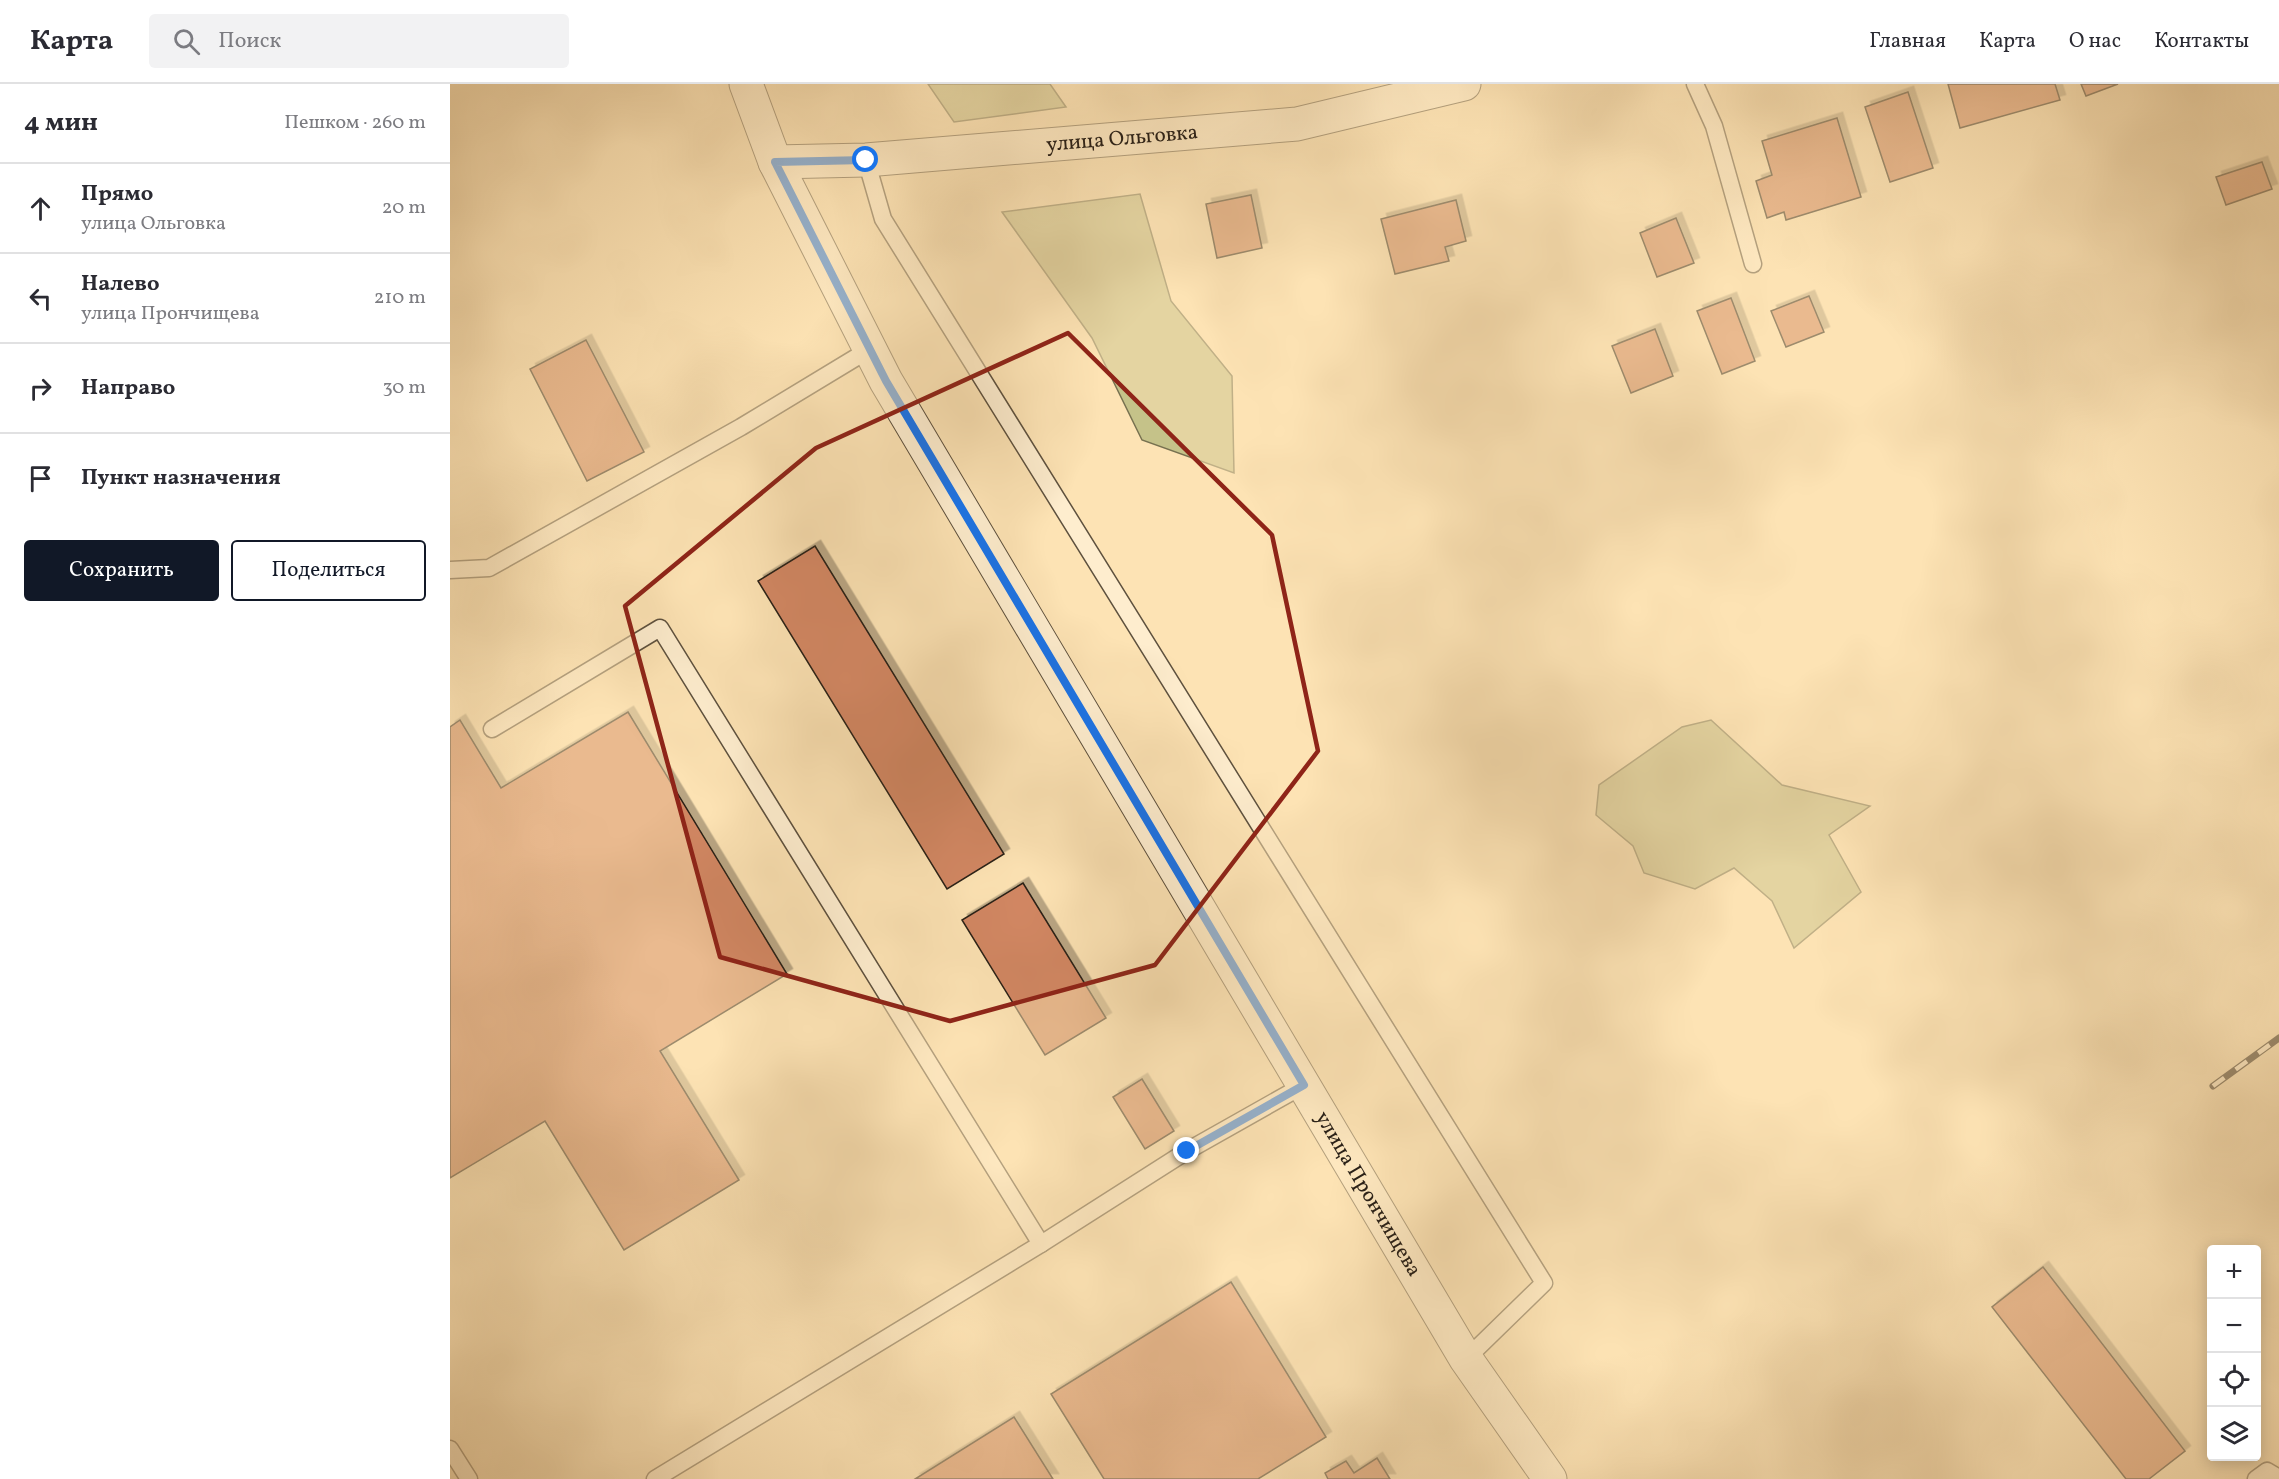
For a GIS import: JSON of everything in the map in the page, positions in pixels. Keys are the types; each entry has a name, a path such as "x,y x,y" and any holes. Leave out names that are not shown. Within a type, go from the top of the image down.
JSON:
{"street":[{"name":"улица Прончищева","path":"746,84 775,162 886,381 1466,1359 1550,1479"},
{"name":"улица Ольговка","path":"775,162 866,160 1297,124 1464,84"}],"lane":[{"path":"1695,84 1714,126 1753,264"},
{"path":"866,160 883,219 1544,1283 1466,1359"},
{"path":"450,570 489,568 741,427 870,349"},
{"path":"492,729 660,628 1041,1244"},
{"path":"655,1479 1041,1244 1187,1151 1304,1085"},
{"path":"450,1449 469,1479"},
{"path":"2256,1479 2267,1471 2279,1478"}],"highlighted area":[{"path":"1068,333 1272,535 1318,751 1155,965 950,1021 720,957 625,606 816,448"}],"shaded area":[{"path":"928,84 1050,84 1066,107 954,122"},
{"path":"1140,194 1171,301 1232,376 1234,473 1142,440 1092,338 1002,212"},
{"path":"1711,720 1782,785 1870,806 1829,835 1861,892 1794,948 1772,901 1734,868 1695,889 1644,873 1633,846 1596,815 1599,785 1682,727"}],"building":[{"path":"1948,84 2055,84 2060,100 1960,128"},
{"path":"2081,84 2118,84 2086,96"},
{"path":"1908,92 1933,168 1890,182 1865,107"},
{"path":"1837,118 1861,197 1786,220 1784,212 1767,218 1756,181 1772,175 1762,141"},
{"path":"2262,162 2272,189 2226,205 2216,177"},
{"path":"1251,195 1262,248 1217,258 1206,204"},
{"path":"1456,200 1466,241 1445,247 1449,261 1395,274 1381,219"},
{"path":"1676,218 1694,263 1657,277 1640,233"},
{"path":"1809,296 1824,332 1786,347 1771,311"},
{"path":"1731,298 1755,361 1722,374 1697,311"},
{"path":"1655,329 1673,376 1631,393 1612,346"},
{"path":"586,340 644,452 587,481 530,369"},
{"path":"815,546 1004,854 947,889 758,581"},
{"path":"628,712 787,974 660,1051 739,1180 624,1250 545,1121 450,1178 450,727 460,720 501,788"},
{"path":"1023,883 1106,1018 1045,1055 962,920"},
{"path":"1142,1079 1174,1131 1145,1149 1113,1097"},
{"path":"2043,1267 2185,1451 2149,1479 2126,1479 1992,1307"},
{"path":"1231,1282 1326,1437 1258,1479 1104,1479 1051,1394"},
{"path":"1014,1417 1053,1479 915,1479"},
{"path":"1377,1458 1390,1479 1328,1479 1325,1473 1346,1461 1354,1473"}],"railway":[{"path":"2213,1086 2279,1038"}],"route":[{"path":"866,160 775,162 886,381 1304,1085 1187,1151"}]}
